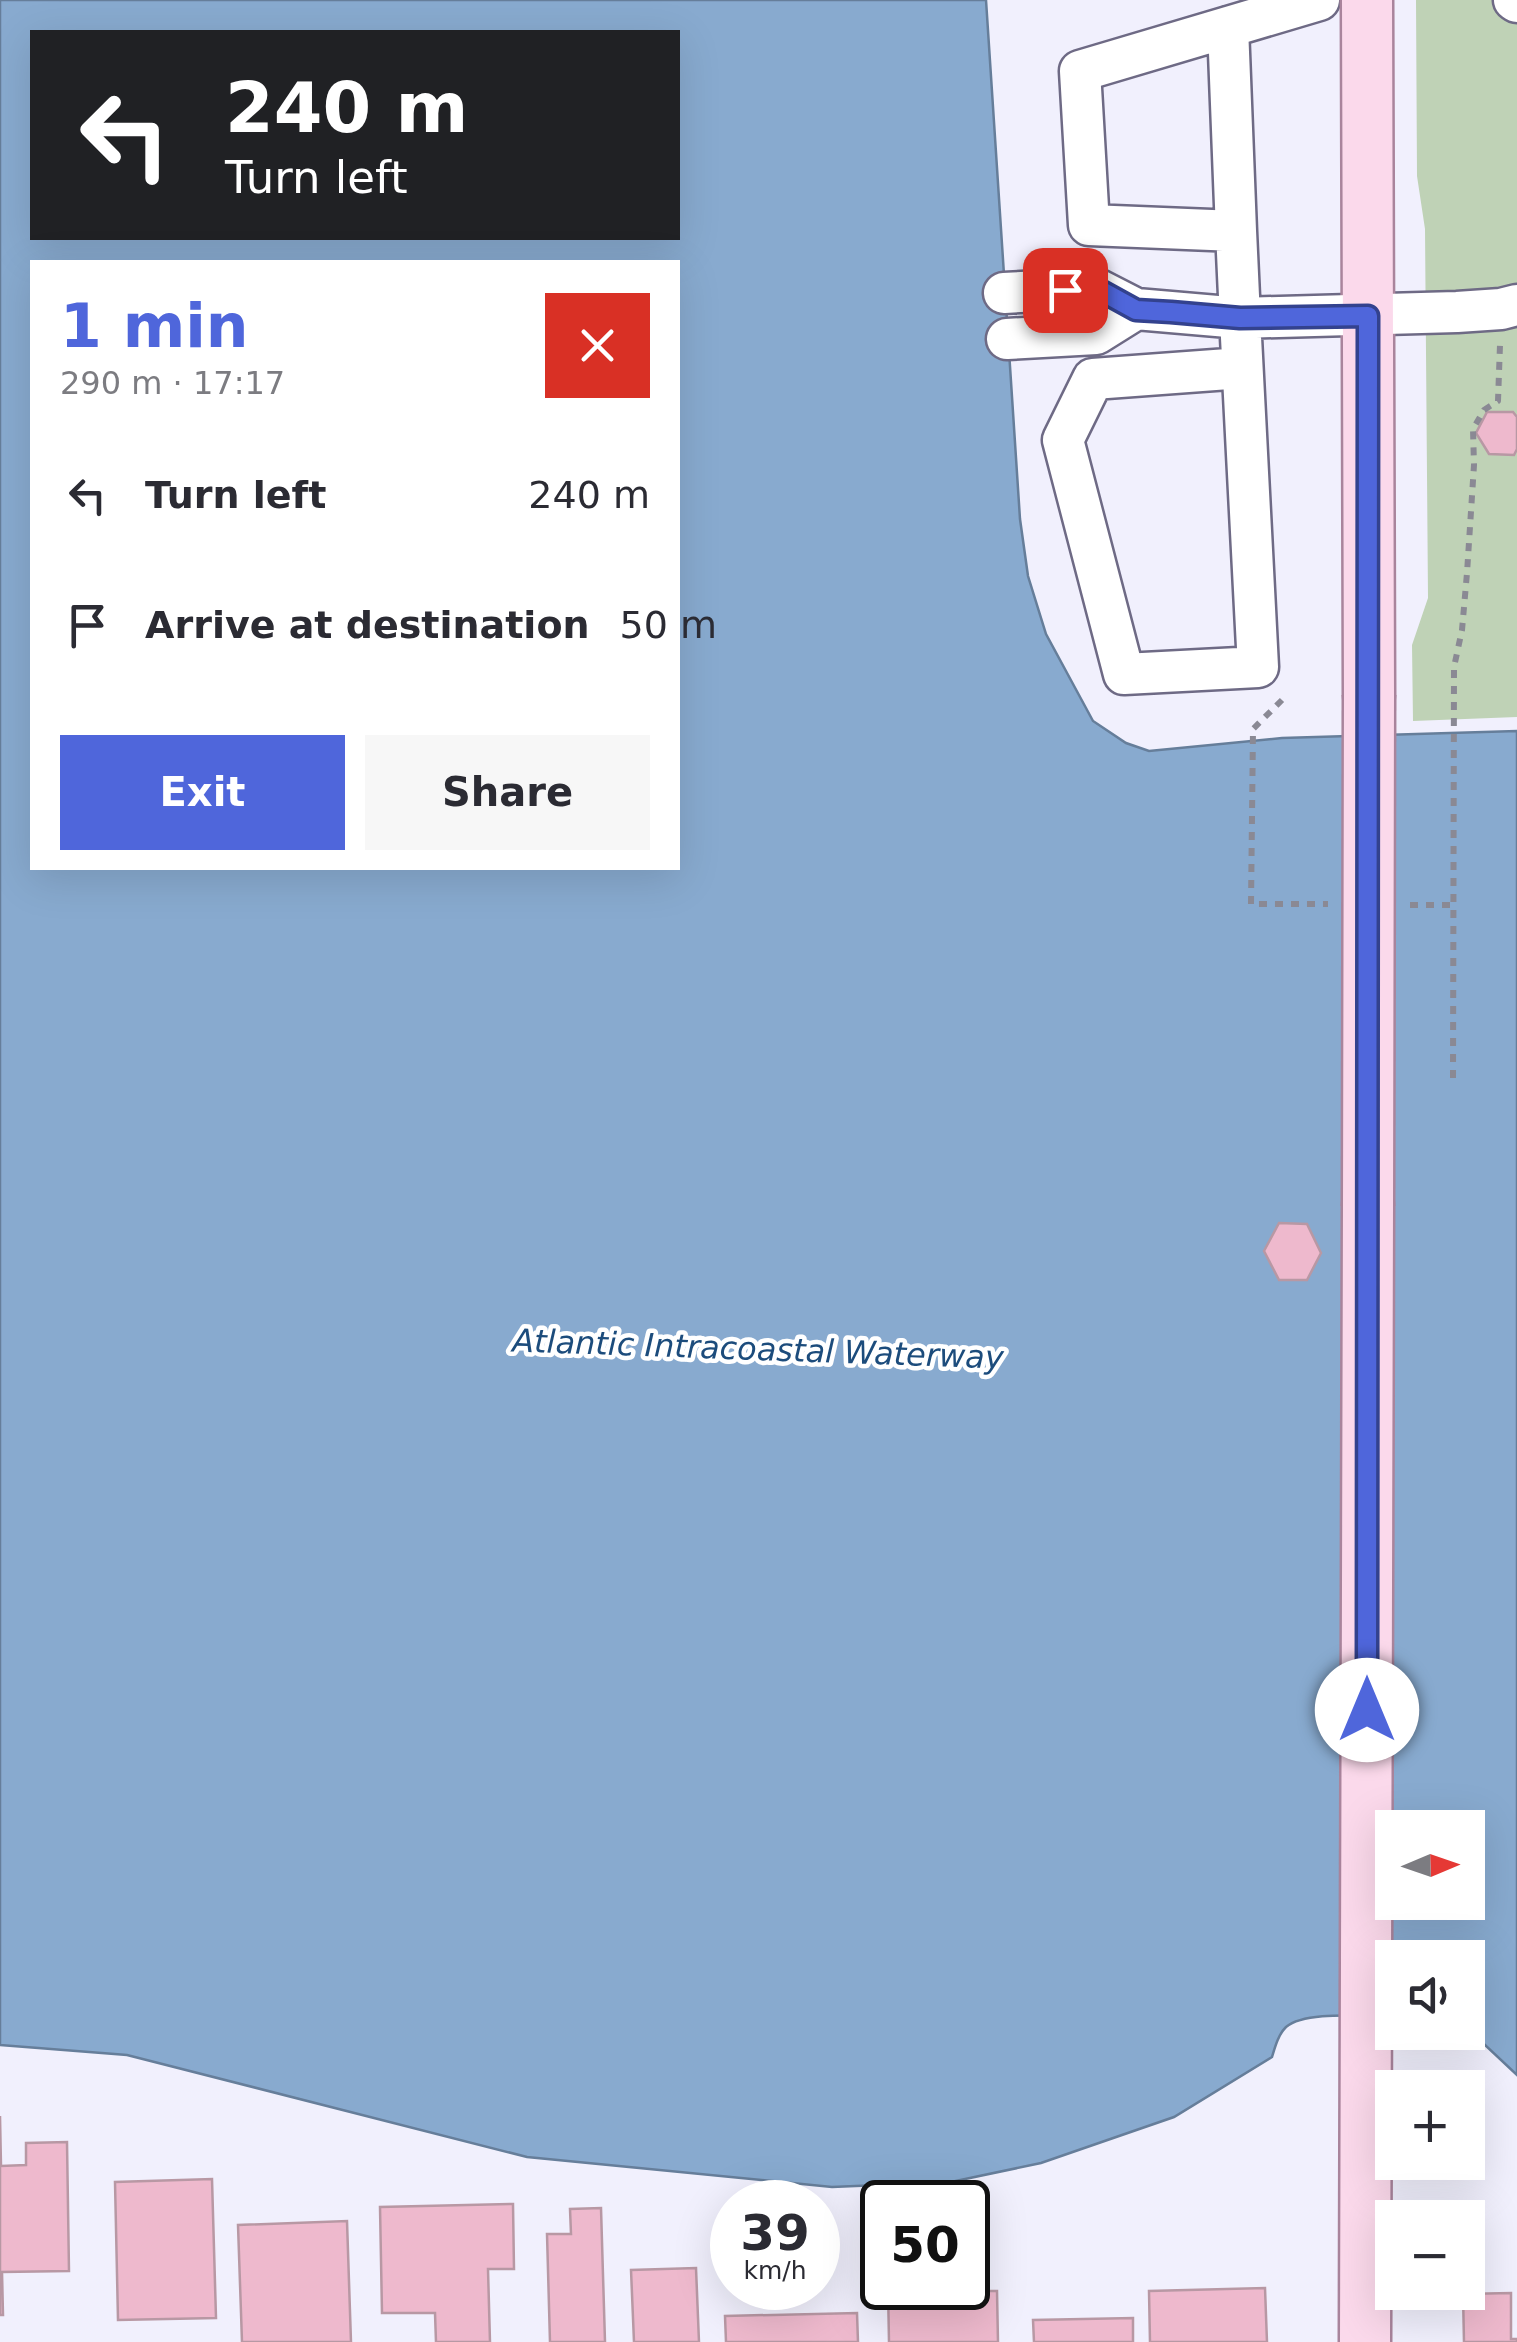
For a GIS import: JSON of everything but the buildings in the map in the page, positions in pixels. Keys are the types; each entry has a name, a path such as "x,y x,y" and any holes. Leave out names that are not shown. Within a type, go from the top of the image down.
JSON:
{"main road":[{"path":"1365,2342 1366,0"}],"lane":[{"path":"1236,231 1090,226 1080,71 1319,0"},
{"path":"1228,27 1258,667 1124,674 1063,440 1093,379 1242,368"},
{"path":"1004,293 1096,288 1136,310 1240,318 1368,316 1509,307"},
{"path":"1007,339 1096,334 1136,310"}],"path":[{"path":"1453,1078 1454,667 1462,630 1473,429 1484,410 1498,401 1509,307"},
{"path":"1290,692 1253,730 1252,904 1344,904"},
{"path":"1399,904 1454,904"}],"green space":[{"path":"1416,0 1517,0 1517,717 1413,721 1412,645 1428,598 1425,229 1417,176"}],"water":[{"name":"Atlantic Intracoastal Waterway","path":"0,0 986,0 1020,519 1028,576 1046,634 1093,721 1126,743 1149,751 1282,738 1517,731 1517,2075 1485,2045 1485,1940 1375,1940 1375,2016 1321,2016 1295,2022 1281,2034 1272,2057 1174,2117 1041,2163 960,2180 860,2180 860,2186 840,2187 840,2180 761,2180 527,2157 127,2055 0,2045"}],"route":[{"path":"1065,290 1096,288 1136,310 1240,318 1368,316 1367,1710"}]}
